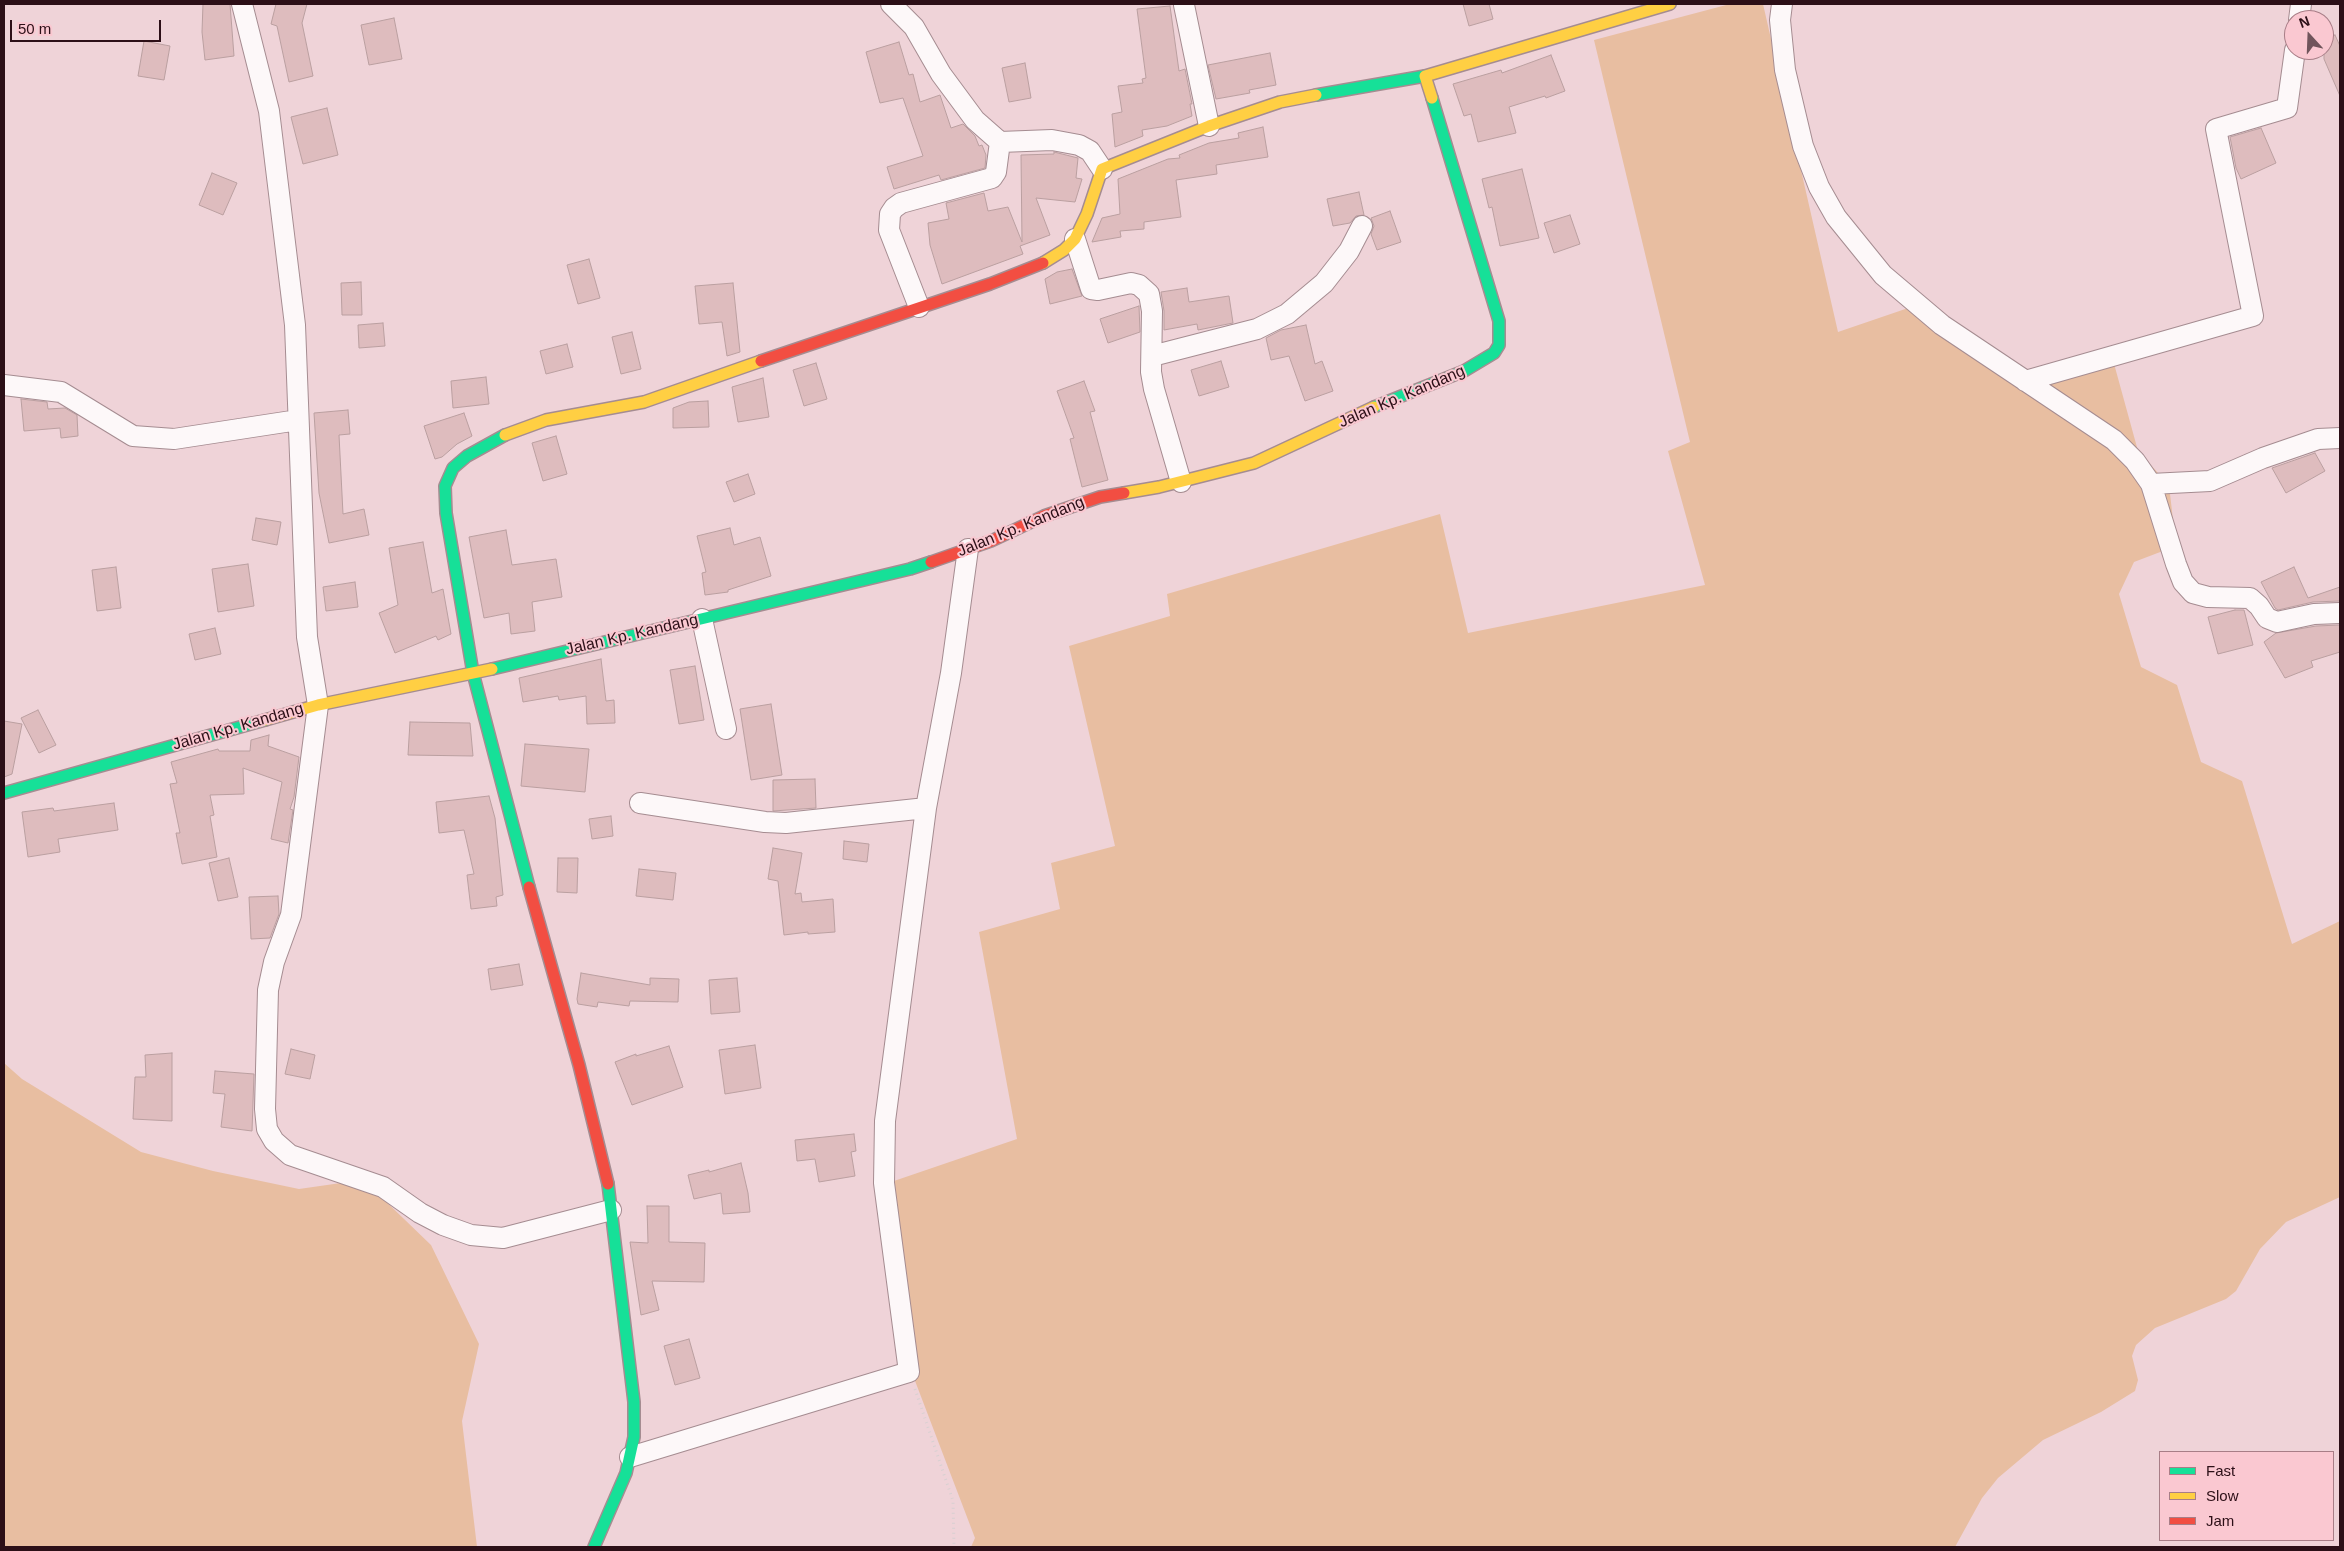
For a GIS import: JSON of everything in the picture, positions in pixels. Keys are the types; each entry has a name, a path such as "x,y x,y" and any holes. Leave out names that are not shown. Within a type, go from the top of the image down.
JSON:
{"street":[{"path":"242,4 269,110 295,325 307,637 318,705 291,915 274,962 268,990 264,1109 267,1129 274,1141 290,1155 383,1187 420,1213 443,1225 471,1234 503,1238 611,1210"},
{"path":"892,4 914,27 941,74 974,120 1000,142 1052,140 1073,144 1090,151 1102,169"},
{"path":"594,1547 630,1457 634,1437 634,1402 608,1186 588,1097 526,877 474,673 446,512 445,486 453,468 467,456 511,432 546,420 644,402 1042,264 1064,250 1074,239 1087,214 1102,169 1209,126 1280,102 1424,76 1670,4"},
{"path":"1782,4 1780,20 1785,70 1803,146 1819,187 1836,218 1883,274 1919,306 1971,346 2114,440 2135,461 2150,484 2173,558 2183,582 2193,593 2208,597 2250,598 2260,606 2267,618 2278,622 2314,614 2340,613"},
{"path":"1184,5 1209,126"},
{"path":"2025,381 2253,316 2216,129 2287,108 2294,60"},
{"name":"Jalan Kp. Kandang","path":"4,793 318,705 474,673 910,570 1100,496 1181,482 1246,466 1278,454 1370,409 1476,365 1494,353 1499,345 1499,321 1424,76"},
{"path":"919,308 890,230 890,214 901,203 992,178 996,172 1000,142"},
{"path":"1152,356 1258,329 1287,314 1324,283 1349,251 1362,226"},
{"path":"1074,239 1091,289 1098,290 1131,283 1139,286 1149,294 1152,311 1151,372 1158,408 1181,482"},
{"path":"4,385 61,392 133,436 174,439 298,420"},
{"path":"2150,484 2210,481 2263,458 2318,439 2340,438"},
{"path":"630,1457 909,1372 890,1232 883,1148 901,989 926,808 951,673 968,549"},
{"path":"702,619 726,729"},
{"path":"640,803 765,822 786,823 926,808"}],"path":[{"path":"909,1372 953,1501 954,1547"}],"shaded area":[{"path":"1730,4 1763,4 1838,332 1917,305 2027,372 2113,360 2138,451 2169,485 2176,546 2134,562 2119,594 2141,667 2177,685 2201,762 2242,781 2292,944 2340,921 2340,1197 2286,1222 2260,1249 2236,1291 2226,1299 2155,1328 2136,1345 2132,1356 2138,1380 2135,1391 2101,1412 2043,1440 1998,1478 1982,1498 1955,1547 971,1547 975,1538 904,1352 891,1182 1017,1139 979,932 1060,909 1051,863 1115,846 1069,646 1170,616 1167,594 1440,514 1468,633 1705,585 1668,451 1690,442 1594,40"},
{"path":"4,1063 22,1079 141,1152 213,1171 299,1189 341,1183 376,1192 431,1245 479,1344 462,1421 477,1547 4,1547"}],"building":[{"path":"203,4 230,4 234,56 205,60 202,32"},
{"path":"276,4 307,4 302,23 313,76 289,82 277,26 271,24"},
{"path":"1463,4 1489,4 1493,19 1469,26"},
{"path":"1170,6 1179,71 1185,69 1192,104 1190,104 1192,116 1167,126 1142,130 1143,136 1115,147 1112,114 1122,112 1118,86 1143,83 1142,79 1146,78 1137,9"},
{"path":"394,18 402,59 369,65 361,25"},
{"path":"2334,35 2340,46 2340,96 2324,60 2334,60"},
{"path":"144,41 170,46 164,80 138,76"},
{"path":"899,42 909,75 913,74 920,102 940,95 951,128 963,124 975,136 979,146 982,145 986,155 985,168 941,180 939,175 894,189 887,167 923,156 903,98 880,103 866,52"},
{"path":"1270,53 1276,85 1249,90 1250,93 1216,99 1208,65"},
{"path":"1551,55 1565,91 1546,98 1545,96 1509,107 1516,133 1478,142 1471,114 1464,116 1453,84 1501,70 1502,73"},
{"path":"1025,63 1031,98 1009,102 1002,68"},
{"path":"327,108 338,155 303,164 291,117"},
{"path":"1263,127 1268,157 1216,165 1217,174 1176,180 1181,217 1144,222 1144,229 1120,231 1121,237 1092,242 1102,218 1120,214 1118,179 1168,159 1180,158 1179,155 1209,143 1239,138 1238,133"},
{"path":"2261,128 2276,163 2241,179 2236,168 2230,137"},
{"path":"1054,152 1078,158 1076,178 1082,179 1075,202 1036,198 1050,235 1020,246 1023,254 942,284 930,245 928,223 949,219 946,203 984,193 988,211 1008,207 1022,242 1021,155 1054,154"},
{"path":"1522,169 1539,238 1500,246 1492,207 1489,208 1482,179"},
{"path":"212,173 237,183 223,215 199,205"},
{"path":"1359,192 1364,215 1356,216 1350,223 1333,226 1327,199"},
{"path":"1390,211 1401,242 1377,250 1371,234 1374,226 1371,218"},
{"path":"1570,215 1580,244 1554,253 1544,223"},
{"path":"589,259 600,298 578,304 567,265"},
{"path":"1072,269 1082,296 1050,304 1045,279 1057,272"},
{"path":"361,282 362,315 342,315 341,283"},
{"path":"733,283 740,352 727,356 722,322 699,324 695,286"},
{"path":"1187,288 1189,302 1229,296 1233,323 1198,330 1197,324 1164,330 1161,292"},
{"path":"1139,306 1140,332 1108,343 1100,319"},
{"path":"383,323 385,346 359,348 358,325"},
{"path":"1306,325 1315,364 1322,361 1333,391 1305,401 1289,356 1271,360 1266,338 1281,330"},
{"path":"632,332 641,369 621,374 612,337"},
{"path":"567,344 573,367 546,374 540,351"},
{"path":"1221,361 1229,387 1199,396 1191,370"},
{"path":"816,363 827,399 804,406 793,370"},
{"path":"486,377 489,404 453,408 451,381"},
{"path":"763,378 769,417 738,422 732,387"},
{"path":"1084,381 1095,411 1090,412 1108,480 1082,487 1070,439 1074,438 1057,391"},
{"path":"21,399 47,402 48,409 65,408 77,415 78,436 61,438 60,428 24,431"},
{"path":"708,401 709,427 673,428 673,408 689,402"},
{"path":"348,410 350,434 339,435 343,514 364,509 369,535 329,543 319,493 314,413"},
{"path":"464,413 472,436 457,444 442,457 435,459 424,426"},
{"path":"556,436 567,474 543,481 532,443"},
{"path":"2315,453 2325,471 2286,493 2272,468"},
{"path":"748,474 755,494 734,502 726,482"},
{"path":"256,518 281,522 277,545 252,540"},
{"path":"730,528 734,545 760,537 771,576 728,590 728,592 705,595 702,573 706,572 697,536"},
{"path":"506,530 512,565 556,559 562,597 532,602 535,631 511,634 509,613 484,618 469,537"},
{"path":"423,542 432,593 443,589 451,634 438,640 436,636 395,653 379,613 398,605 389,548"},
{"path":"248,564 254,606 218,612 212,569"},
{"path":"116,567 121,608 97,611 92,570"},
{"path":"2294,567 2308,598 2340,587 2340,601 2313,602 2278,610 2275,608 2261,582"},
{"path":"355,582 358,607 326,611 323,587"},
{"path":"2235,610 2244,610 2253,645 2218,654 2208,617"},
{"path":"2340,625 2340,652 2311,661 2313,667 2285,678 2264,642 2276,633 2316,626"},
{"path":"215,628 221,654 195,660 189,634"},
{"path":"601,659 606,701 614,700 615,723 587,724 586,696 559,700 558,696 523,702 519,678"},
{"path":"695,666 704,720 679,724 670,670"},
{"path":"771,704 782,775 751,780 740,709"},
{"path":"38,710 56,745 39,753 21,718"},
{"path":"4,721 22,724 12,774 4,777"},
{"path":"410,722 470,723 473,756 408,755"},
{"path":"269,735 268,746 299,757 294,797 290,809 293,810 288,843 271,839 282,782 243,768 244,794 210,795 214,815 210,816 217,857 182,864 176,833 180,833 170,784 177,783 171,762 218,749 219,751 250,751 251,740"},
{"path":"525,744 589,749 585,792 521,786"},
{"path":"815,779 816,808 773,811 773,780"},
{"path":"489,796 495,818 503,895 496,897 497,906 471,909 467,875 474,874 464,830 439,833 436,802"},
{"path":"114,803 118,830 58,839 60,852 28,857 22,812 53,808 54,811"},
{"path":"611,816 613,836 592,839 589,819"},
{"path":"844,841 869,844 867,862 843,859"},
{"path":"773,848 802,853 795,894 801,893 802,902 833,899 835,932 808,934 808,932 784,935 778,881 768,879"},
{"path":"229,858 238,897 218,901 209,863"},
{"path":"558,858 578,858 577,893 557,892"},
{"path":"639,869 676,873 673,900 636,896"},
{"path":"278,896 279,914 270,938 251,939 249,897"},
{"path":"519,964 523,985 491,990 488,969"},
{"path":"581,973 650,985 650,978 679,979 678,1002 630,1001 629,1006 598,1002 597,1007 578,1004"},
{"path":"737,978 740,1012 711,1014 709,980"},
{"path":"755,1045 761,1088 725,1094 719,1050"},
{"path":"669,1046 683,1087 632,1105 615,1062 636,1054 636,1056"},
{"path":"291,1049 315,1055 310,1079 285,1074"},
{"path":"172,1053 172,1121 133,1119 135,1077 146,1077 145,1055"},
{"path":"215,1071 254,1074 252,1131 221,1127 225,1094 213,1093"},
{"path":"854,1134 856,1151 851,1152 855,1176 819,1182 815,1159 797,1161 795,1140"},
{"path":"741,1163 750,1212 723,1214 721,1193 694,1199 688,1175 709,1170 709,1172"},
{"path":"647,1206 669,1206 669,1242 705,1243 704,1282 652,1281 659,1310 641,1315 630,1242 648,1243"},
{"path":"689,1339 700,1378 675,1385 664,1346"}],"traffic: fast":[{"path":"1316,95 1425,76"},
{"path":"1374,407 1464,371 1494,353 1499,345 1499,321 1432,98"},
{"path":"505,435 467,456 453,468 445,486 446,513 473,673 529,887"},
{"path":"492,669 910,569 931,562"},
{"path":"4,793 265,720"},
{"path":"594,1547 626,1473 634,1437 634,1402 608,1184"}],"traffic: slow":[{"path":"1432,98 1425,76 1670,4"},
{"path":"1043,263 1064,250 1075,239 1087,214 1102,169 1209,126 1280,102 1316,95"},
{"path":"505,435 546,420 644,402 761,361"},
{"path":"1124,493 1159,487 1254,463 1374,407"},
{"path":"265,720 318,705 492,669"}],"traffic: jam":[{"path":"761,361 990,284 1043,263"},
{"path":"931,562 991,541 1044,516 1100,497 1124,493"},
{"path":"529,887 579,1065 608,1184"}]}
